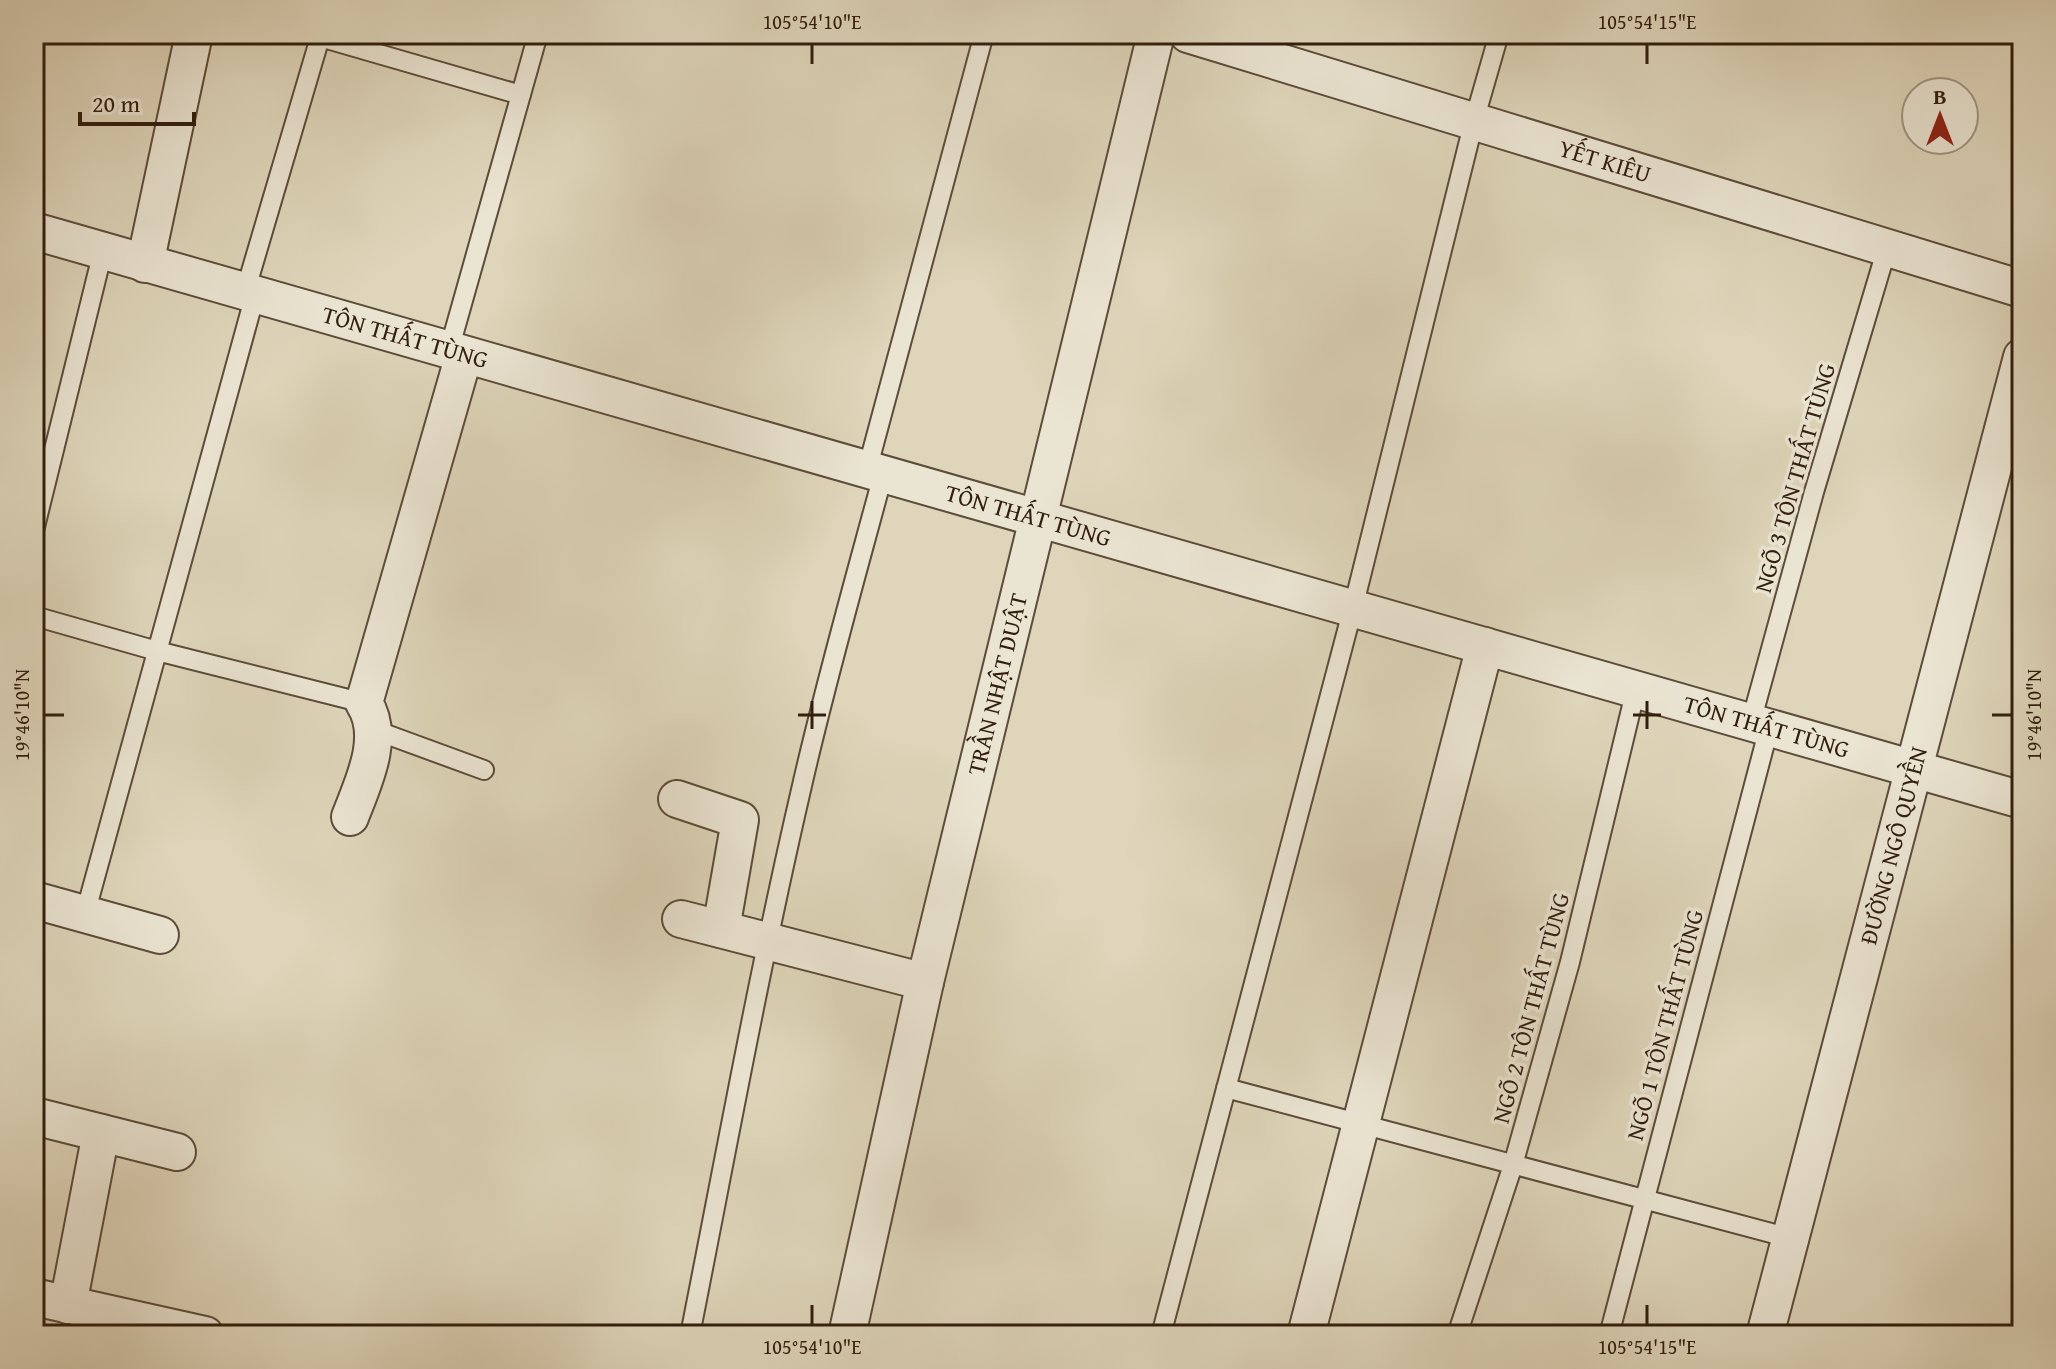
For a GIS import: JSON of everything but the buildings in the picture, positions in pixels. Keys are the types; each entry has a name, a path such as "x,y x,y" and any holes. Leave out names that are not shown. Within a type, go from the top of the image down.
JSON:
{"street":[{"path":"145,264 194,34"},
{"name":"TRẦN NHẬT DUẬT","path":"847,1335 925,982 1156,34"},
{"name":"YẾT KIÊU","path":"1188,34 2022,289"},
{"name":"TÔN THẤT TÙNG","path":"34,231 2022,800"},
{"path":"350,817 369,766 368,716 456,352"},
{"name":"ĐƯỜNG NGÔ QUYỀN","path":"1765,1335 2022,357"},
{"path":"1306,1335 1485,646"},
{"path":"677,799 740,820 721,929"},
{"path":"34,900 160,935"},
{"path":"681,919 925,982"},
{"path":"34,1116 177,1152"},
{"path":"101,1133 51,1301 205,1335"}],"lane":[{"path":"456,352 538,34"},
{"path":"690,1335 767,941 875,472 984,34"},
{"path":"1161,1335 1353,608 1474,121 1499,34"},
{"path":"85,914 320,35 521,95"},
{"name":"NGÕ 3 TÔN THẤT TÙNG","path":"1760,725 1814,492 1887,248"},
{"path":"34,531 103,251"},
{"path":"34,616 368,716 484,770"},
{"name":"NGÕ 2 TÔN THẤT TÙNG","path":"1457,1335 1513,1165 1570,962 1636,689"},
{"name":"NGÕ 1 TÔN THẤT TÙNG","path":"1609,1335 1760,725"},
{"path":"1226,1088 1790,1238"}]}
